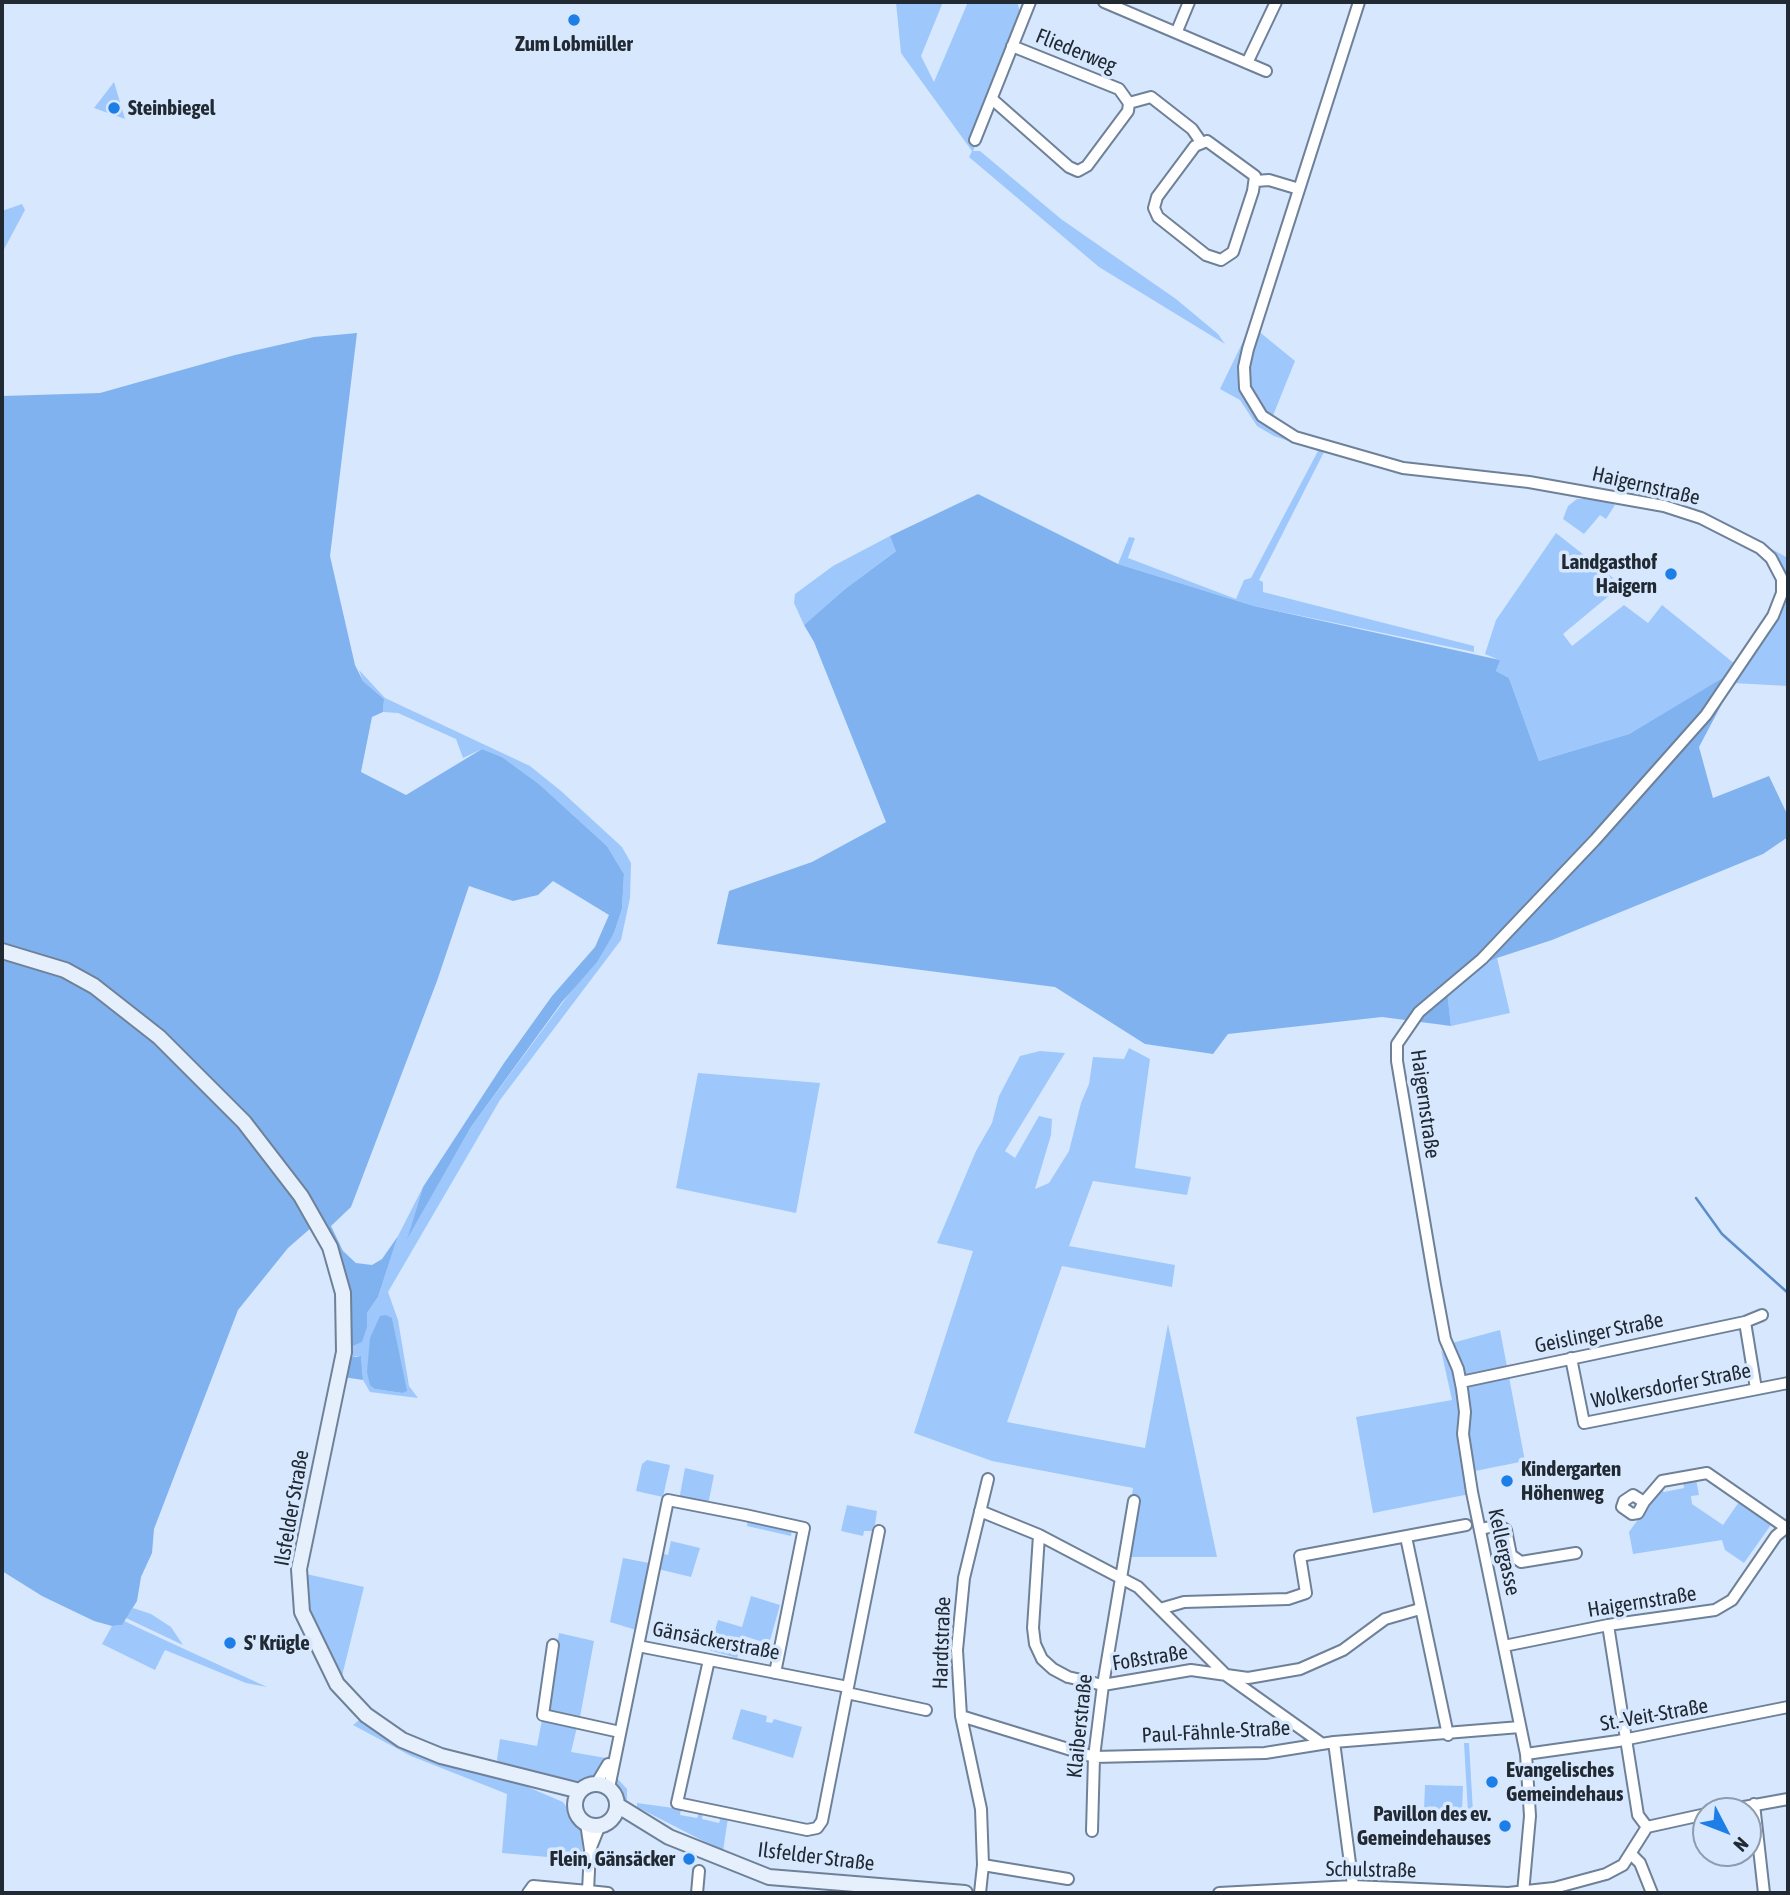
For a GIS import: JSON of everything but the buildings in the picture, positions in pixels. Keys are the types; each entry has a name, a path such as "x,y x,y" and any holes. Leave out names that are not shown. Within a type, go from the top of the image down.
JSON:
{"main road":[{"name":"Ilsfelder Straße","path":"2,951 65,970 94,986 159,1037 244,1122 301,1196 330,1247 343,1293 344,1352 299,1569 302,1612 337,1684 366,1715 402,1740 432,1752 499,1770 577,1797"},
{"path":"603,1786 617,1805 598,1823 578,1816 577,1797 603,1786"},
{"name":"Ilsfelder Straße","path":"617,1805 669,1837 769,1877 965,1893"},
{"name":"Ilsfelder Straße","path":"598,1823 669,1837"}],"street":[{"path":"975,140 1031,2"},
{"path":"1104,2 1266,71"},
{"path":"1177,31 1189,2"},
{"path":"1247,63 1276,2"},
{"name":"Haigernstraße","path":"1359,2 1244,367 1245,388 1262,416 1295,437 1403,468 1575,489 1664,506 1701,518 1760,548 1771,558 1782,579 1782,593 1773,616 1706,715 1595,840 1500,940 1419,1012 1402,1033 1397,1044 1397,1061 1416,1181"},
{"name":"Fliederweg","path":"992,99 1069,167 1078,171 1087,166 1121,122 1129,103 1119,89 1012,46"},
{"path":"1129,103 1152,97 1192,129 1201,142"},
{"path":"1201,142 1214,143 1253,172 1256,180 1233,252 1222,260 1213,259 1158,217 1154,208 1157,197 1201,142"},
{"path":"1256,180 1269,180 1299,189"},
{"name":"Kellergasse","path":"1416,1181 1445,1339 1461,1381 1465,1412 1463,1434 1526,1754 1530,1816 1523,1893"},
{"name":"Geislinger Straße","path":"1461,1381 1745,1322 1762,1315"},
{"path":"1745,1322 1756,1389"},
{"name":"Wolkersdorfer Straße","path":"1572,1358 1584,1423 1788,1383"},
{"path":"1644,1502 1662,1481 1707,1473 1786,1526"},
{"name":"Hardtstraße","path":"980,1893 983,1865 981,1809 961,1716 957,1650 964,1578 988,1479"},
{"path":"638,1646 668,1500 745,1515 804,1528 775,1673"},
{"name":"Klaiberstraße","path":"1092,1831 1094,1757 1103,1685 1134,1502"},
{"path":"980,1511 1039,1535 1138,1587 1227,1676 1321,1743"},
{"path":"1160,1609 1184,1602 1287,1599 1306,1593 1300,1556 1466,1525"},
{"path":"1481,1529 1498,1525 1506,1530 1511,1555 1521,1562 1576,1553"},
{"name":"Haigernstraße","path":"1504,1646 1608,1625 1715,1610 1732,1600 1786,1526"},
{"path":"709,1660 677,1803 807,1830 817,1828 822,1821 879,1531"},
{"name":"Foßstraße","path":"1039,1535 1033,1628 1035,1644 1042,1659 1054,1669 1068,1677 1103,1685 1191,1670 1248,1678 1300,1669 1343,1650 1385,1619 1420,1609"},
{"path":"1406,1537 1448,1735"},
{"path":"1608,1625 1638,1815 1647,1827"},
{"path":"554,1645 543,1715 620,1732"},
{"name":"Gänsäckerstraße","path":"603,1786 616,1749 638,1646 775,1673 926,1710"},
{"name":"St.-Veit-Straße","path":"1526,1754 1624,1739 1788,1707"},
{"name":"Paul-Fähnle-Straße","path":"961,1716 1094,1757 1265,1753 1334,1741 1448,1735 1520,1727"},
{"path":"1334,1741 1353,1886"},
{"path":"1762,1803 1788,1799"},
{"path":"1652,1893 1640,1863 1632,1855 1647,1827 1692,1817"},
{"path":"588,1891 590,1850 598,1823"},
{"name":"Schulstraße","path":"1219,1893 1353,1886 1523,1893 1606,1874 1632,1855"},
{"path":"983,1865 1068,1879"},
{"path":"1761,1867 1764,1893"},
{"path":"697,1893 699,1871"},
{"path":"528,1893 533,1886 608,1893"}],"shaded area":[{"path":"896,2 943,2 921,56 934,82 968,2 1017,2 1021,14 1017,46 973,151 980,151 1061,219 1176,299 1218,334 1225,344 1099,267 969,157 972,151 901,53"},
{"path":"114,82 125,119 94,108"},
{"path":"22,204 25,210 2,253 2,211"},
{"path":"1251,325 1295,361 1272,418 1286,428 1392,469 1324,452 1259,580 1263,582 1263,592 1474,646 1474,652 1254,606 1118,564 1129,537 1135,538 1128,558 1236,599 1244,580 1251,578 1318,451 1274,436 1257,426 1240,400 1220,389"},
{"path":"357,333 330,556 355,665 363,681 384,699 383,712 372,717 361,772 406,795 482,749 502,757 539,784 607,846 624,874 622,909 614,933 597,962 562,1002 471,1127 407,1239 423,1187 504,1063 552,996 595,947 609,915 553,881 538,895 513,901 469,886 437,981 351,1207 331,1226 343,1251 356,1263 372,1265 382,1259 398,1236 378,1297 367,1313 367,1327 362,1342 350,1347 346,1285 312,1227 288,1248 238,1310 154,1529 152,1553 141,1577 137,1601 122,1625 112,1626 94,1621 42,1596 2,1571 2,396 100,393 235,355 314,337"},
{"path":"978,494 1118,564 1254,606 1500,660 1496,671 1509,678 1539,761 1629,734 1731,673 1733,683 1699,747 1713,798 1769,776 1788,816 1788,837 1763,854 1552,940 1497,958 1446,982 1451,1026 1382,1017 1228,1034 1213,1054 1145,1044 1055,987 717,944 729,891 812,862 886,822 814,642 804,625 845,589 896,551 890,536"},
{"path":"1577,499 1604,499 1615,505 1606,519 1600,515 1584,534 1563,519 1568,506"},
{"path":"1739,531 1788,558 1788,686 1733,683 1730,674 1629,734 1539,761 1509,678 1496,671 1499,660 1485,654 1496,620 1556,533 1622,585 1563,634 1572,646 1624,605 1648,623 1662,605 1735,664 1776,617 1785,577 1780,563 1770,551"},
{"path":"890,536 897,550 845,589 804,625 794,603 795,594 833,566"},
{"path":"359,670 385,698 530,766 561,791 622,847 631,863 630,898 621,940 500,1100 388,1292 398,1320 409,1386 418,1398 370,1392 363,1380 361,1356 355,1356 330,1402 342,1352 367,1327 367,1313 378,1297 398,1236 423,1187 408,1236 471,1127 614,933 622,909 624,874 607,846 539,784 502,757 482,749 463,758 456,739 398,713 383,712 384,699 363,681","holes":["392,1319 405,1387 402,1393 375,1389"]},
{"path":"1497,958 1510,1013 1451,1026 1446,983"},
{"path":"1129,1048 1150,1059 1135,1168 1191,1177 1187,1195 1093,1181 1069,1246 1175,1265 1172,1287 1062,1266 1007,1422 1145,1448 1168,1324 1217,1557 1123,1557 1133,1488 992,1461 914,1433 973,1251 937,1243 976,1151 992,1123 999,1096 1020,1056 1040,1051 1065,1053 1005,1151 1015,1158 1039,1116 1052,1119 1051,1135 1035,1189 1049,1183 1069,1151 1081,1103 1089,1084 1093,1057 1124,1059"},
{"path":"698,1073 820,1083 796,1213 676,1188"},
{"path":"380,1316 392,1318 407,1391 402,1393 375,1389 370,1385 367,1372 370,1338"},
{"path":"1500,1330 1525,1461 1470,1472 1452,1343"},
{"path":"1441,1350 1453,1366 1470,1494 1373,1513 1356,1417 1452,1400"},
{"path":"361,1356 363,1380 343,1377 348,1358"},
{"path":"647,1460 670,1465 663,1497 636,1491 642,1464"},
{"path":"685,1468 714,1475 708,1505 679,1500"},
{"path":"1696,1479 1699,1495 1691,1496 1692,1504 1723,1525 1739,1502 1773,1522 1744,1563 1725,1550 1722,1540 1633,1554 1629,1532 1660,1489 1664,1492 1684,1488 1683,1481"},
{"path":"847,1505 877,1511 874,1531 864,1531 863,1536 841,1531"},
{"path":"748,1519 792,1529 791,1536 747,1526"},
{"path":"671,1541 700,1548 691,1577 658,1569 661,1553 668,1555"},
{"path":"623,1558 649,1563 636,1630 610,1622"},
{"path":"302,1573 364,1587 340,1684 305,1611"},
{"path":"751,1596 780,1605 769,1644 744,1636 737,1658 709,1650 718,1620 742,1627"},
{"path":"133,1608 151,1614 171,1627 183,1645 126,1618"},
{"path":"124,1621 267,1687 246,1683 165,1650 155,1670 102,1644 112,1626 122,1625"},
{"path":"559,1633 594,1641 580,1717 551,1711 548,1705"},
{"path":"741,1709 767,1716 766,1722 772,1723 774,1719 802,1727 793,1758 732,1739"},
{"path":"363,1717 563,1802 583,1832 582,1860 502,1853 507,1794 411,1756 353,1725"},
{"path":"542,1720 577,1727 571,1752 606,1758 595,1778 576,1784 501,1764 497,1760 500,1739 537,1746"},
{"path":"1464,1743 1469,1743 1473,1812 1468,1812"},
{"path":"614,1775 627,1789 627,1809 615,1789"},
{"path":"1425,1785 1463,1786 1462,1812 1424,1811"},
{"path":"637,1803 681,1809 680,1815 697,1818 699,1812 703,1812 702,1819 719,1823 721,1816 728,1818 723,1851 637,1807"}],"waterway":[{"path":"1696,1198 1722,1234 1788,1293"}],"place":[{"name":"Zum Lobmüller","path":"574,20"},
{"name":"Steinbiegel","path":"114,108"},
{"name":"Landgasthof Haigern","path":"1671,574"},
{"name":"Kindergarten Höhenweg","path":"1507,1481"},
{"name":"S' Krügle","path":"230,1643"},
{"name":"Evangelisches Gemeindehaus","path":"1492,1782"},
{"name":"Pavillon des ev. Gemeindehauses","path":"1505,1826"},
{"name":"Flein, Gänsäcker","path":"689,1859"}]}
